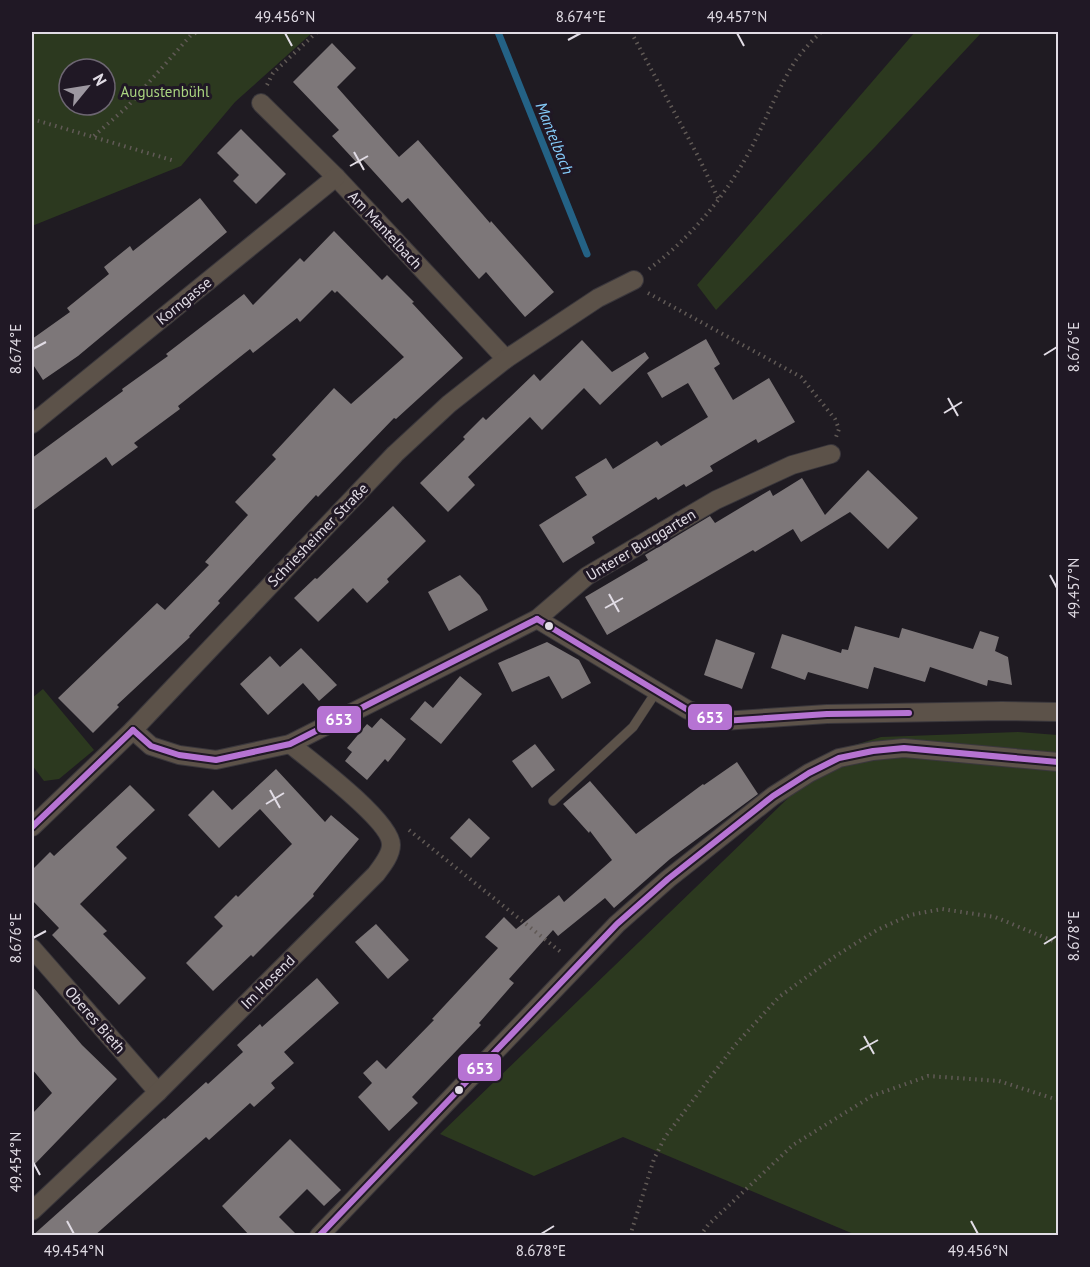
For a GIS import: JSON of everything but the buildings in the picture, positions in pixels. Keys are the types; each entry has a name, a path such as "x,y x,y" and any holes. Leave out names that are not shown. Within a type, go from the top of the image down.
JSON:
{"street":[{"name":"Am Mantelbach","path":"261,103 336,177 506,359"},
{"name":"Korngasse","path":"32,424 336,177"},
{"name":"Schriesheimer Straße","path":"35,817 133,730 395,454 449,404 506,359 598,298 634,280"},
{"name":"Unterer Burggarten","path":"133,730 151,746 179,755 216,760 290,744 537,619 587,576 716,501 792,465 831,454"},
{"path":"537,619 688,710 723,721 827,714 1059,712"},
{"name":"Im Hosend","path":"32,1211 158,1092 376,874 385,862 391,845 387,833 373,815 290,744"},
{"path":"319,1236 617,924 668,879 800,778 839,758 904,748 1059,762"},
{"name":"Oberes Bieth","path":"32,948 158,1092"}],"lane":[{"path":"553,801 633,727 656,692"}],"path":[{"path":"93,136 127,107 191,36 198,32"},
{"path":"261,103 267,81 273,73 317,32"},
{"path":"631,32 718,198"},
{"path":"820,32 794,63 747,155 718,198 688,235 665,257 634,280 652,297 801,377 836,418 839,429 831,454"},
{"path":"32,119 175,161"},
{"path":"408,830 568,958"},
{"path":"630,1236 654,1159 665,1137 735,1045 779,998 834,957 877,930 910,915 942,909 995,917 1059,943"},
{"path":"700,1236 708,1225 793,1144 872,1096 928,1076 999,1081 1059,1100"}],"green space":[{"name":"Augustenbühl","path":"32,32 313,32 235,102 181,166 32,226"},
{"path":"915,32 982,32 874,148 716,310 697,285"},
{"path":"43,689 94,750 59,779 44,781 32,765 32,698"},
{"path":"1018,732 1058,735 1058,1235 856,1235 623,1137 534,1176 440,1134 838,750 881,737"}],"waterway":[{"name":"Mantelbach","path":"498,32 587,254"}],"transit line":[{"name":"653","path":"537,619 688,710 723,721 827,714 909,713"},
{"name":"653","path":"133,730 151,746 179,755 216,760 290,744 537,619"},
{"name":"653","path":"32,827 133,730"},
{"name":"653","path":"319,1236 617,924 668,879 773,796 809,773 839,758 873,751 904,748 1058,762"}]}
